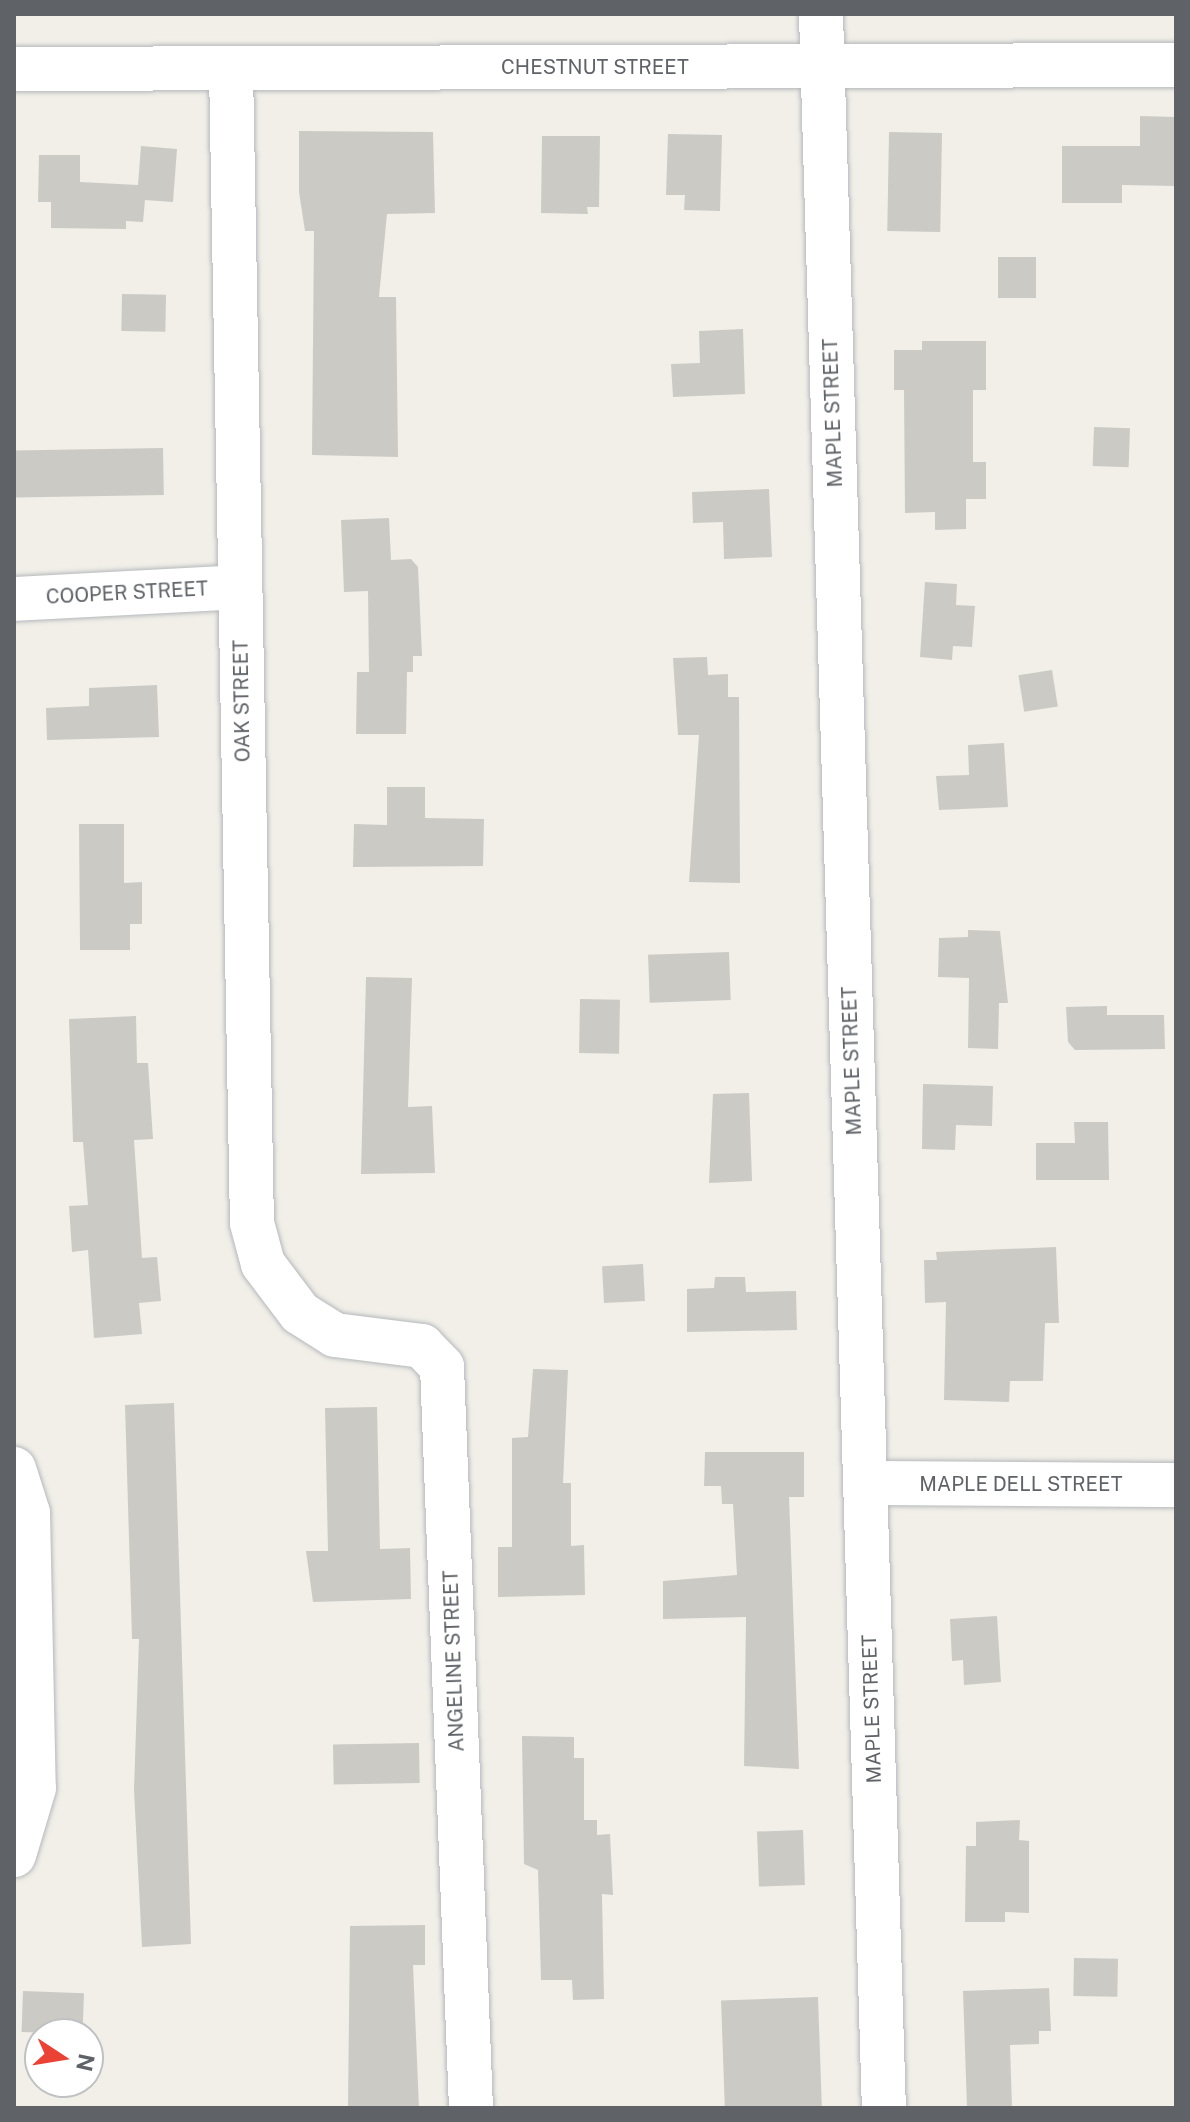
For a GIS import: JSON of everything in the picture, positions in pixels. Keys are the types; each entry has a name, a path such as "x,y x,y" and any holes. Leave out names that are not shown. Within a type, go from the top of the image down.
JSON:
{"street":[{"name":"MAPLE STREET","path":"821,14 884,2108"},
{"name":"CHESTNUT STREET","path":"14,69 1176,65"},
{"name":"OAK STREET","path":"231,69 252,1223 273,1283 305,1317"},
{"name":"COOPER STREET","path":"14,599 240,587"},
{"name":"ANGELINE STREET","path":"305,1317 335,1335 422,1346 442,1367 471,2108"},
{"path":"14,1469 28,1513 34,1788 14,1855"},
{"name":"MAPLE DELL STREET","path":"865,1483 1176,1485"}],"building":[{"path":"1140,116 1176,117 1176,186 1122,185 1122,203 1062,203 1062,146 1140,146"},
{"path":"299,131 433,132 435,213 387,214 379,297 396,297 398,457 312,455 314,231 305,231 299,192"},
{"path":"889,132 942,133 940,232 887,231"},
{"path":"668,134 722,135 720,211 684,210 685,195 666,195"},
{"path":"542,136 600,136 599,207 587,207 588,214 541,213"},
{"path":"141,146 177,149 173,202 145,200 143,222 126,221 126,229 51,228 51,202 38,202 39,155 80,155 80,182 138,185"},
{"path":"998,257 1036,257 1036,298 998,298"},
{"path":"122,294 166,295 165,332 121,331"},
{"path":"743,329 745,394 673,397 671,364 700,363 699,331"},
{"path":"922,341 986,341 986,390 973,390 973,462 986,462 986,499 966,499 966,529 935,530 935,512 905,513 904,390 894,390 894,350 922,350"},
{"path":"1094,427 1130,428 1129,467 1093,466"},
{"path":"163,448 164,495 15,498 14,451"},
{"path":"769,489 772,557 724,559 723,522 693,523 692,492"},
{"path":"389,518 391,560 411,559 418,567 422,656 413,656 413,672 407,672 406,734 356,734 357,672 369,672 368,591 344,592 341,520"},
{"path":"925,582 957,584 956,605 975,606 972,647 953,646 952,660 920,657"},
{"path":"707,657 708,675 728,674 728,697 739,697 740,883 689,882 699,735 678,735 673,658"},
{"path":"1052,670 1058,707 1024,712 1018,675"},
{"path":"157,685 159,737 47,740 46,708 89,706 89,688"},
{"path":"1004,743 1008,807 939,810 936,776 969,775 968,745"},
{"path":"387,787 425,787 425,818 484,819 483,866 353,867 354,824 387,825"},
{"path":"79,824 124,824 124,883 142,882 142,924 130,924 130,950 80,950"},
{"path":"968,930 1000,931 1008,1003 999,1003 998,1049 968,1048 969,978 938,977 939,938 968,937"},
{"path":"729,952 731,1000 650,1003 648,955"},
{"path":"366,977 412,978 408,1107 432,1106 435,1173 361,1174"},
{"path":"580,999 620,1000 619,1054 579,1053"},
{"path":"1107,1006 1107,1015 1164,1015 1165,1049 1075,1050 1068,1042 1066,1007"},
{"path":"136,1016 137,1063 148,1063 153,1139 134,1140 142,1258 157,1257 161,1301 139,1303 142,1334 94,1338 88,1250 72,1252 69,1206 88,1205 83,1142 73,1142 69,1019"},
{"path":"923,1084 993,1086 992,1126 956,1125 955,1150 922,1149"},
{"path":"749,1093 752,1181 709,1183 713,1094"},
{"path":"1074,1122 1108,1122 1109,1180 1036,1180 1036,1143 1075,1143"},
{"path":"1056,1247 1059,1323 1045,1323 1043,1381 1010,1381 1009,1402 944,1400 946,1302 925,1303 924,1260 937,1260 936,1252"},
{"path":"643,1264 645,1301 604,1303 602,1266"},
{"path":"715,1277 745,1277 746,1292 796,1291 797,1330 687,1332 687,1289 714,1288"},
{"path":"533,1369 568,1370 563,1483 571,1483 571,1546 584,1545 585,1595 498,1597 498,1547 512,1547 512,1438 528,1437"},
{"path":"174,1403 191,1944 142,1947 134,1790 139,1639 132,1639 125,1405"},
{"path":"377,1407 380,1549 410,1548 411,1599 313,1602 306,1551 328,1551 325,1408"},
{"path":"705,1452 804,1452 804,1497 789,1497 799,1769 744,1766 746,1617 663,1619 663,1581 737,1575 733,1504 722,1504 721,1486 704,1486"},
{"path":"997,1616 1001,1682 964,1685 963,1660 952,1661 950,1619"},
{"path":"522,1736 574,1737 574,1758 584,1758 584,1820 597,1820 597,1835 610,1834 613,1895 602,1894 604,1999 573,2000 572,1980 541,1980 538,1870 524,1864"},
{"path":"419,1743 420,1783 334,1784 333,1745"},
{"path":"1020,1820 1019,1840 1029,1841 1029,1913 1005,1912 1005,1922 965,1922 966,1846 976,1846 976,1822"},
{"path":"803,1830 805,1885 759,1887 757,1832"},
{"path":"425,1925 425,1965 413,1965 419,2108 348,2108 350,1926"},
{"path":"1074,1958 1118,1959 1117,1997 1073,1996"},
{"path":"1049,1988 1051,2031 1039,2031 1039,2044 1010,2045 1012,2108 967,2108 963,1991"},
{"path":"23,1991 84,1993 83,2018 24,2018 24,2032 22,2032"},
{"path":"818,1997 822,2108 725,2108 721,2000"}]}
